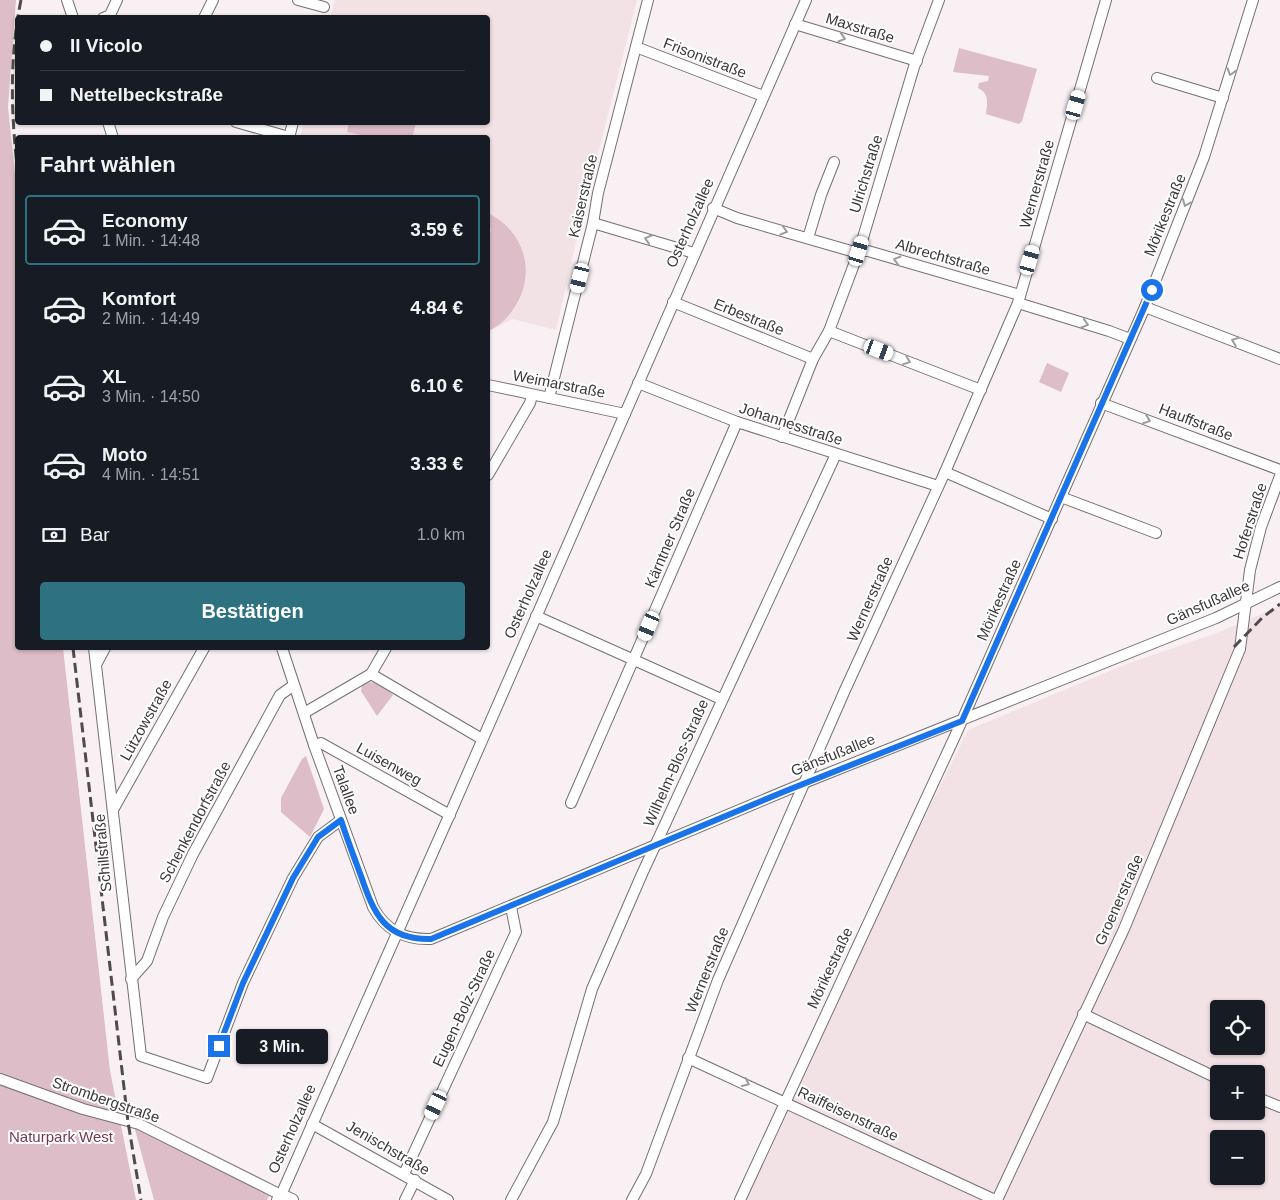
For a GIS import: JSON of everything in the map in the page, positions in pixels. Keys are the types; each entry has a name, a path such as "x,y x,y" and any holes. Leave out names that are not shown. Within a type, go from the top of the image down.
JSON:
{"street":[{"path":"67,0 72,15"},
{"path":"110,15 118,0"},
{"path":"205,15 212,0"},
{"path":"298,0 325,3"},
{"name":"Kaiserstraße","path":"550,398 594,223 598,192 648,0"},
{"name":"Osterholzallee","path":"284,1198 312,1124 450,815 806,0"},
{"name":"Ulrichstraße","path":"782,437 813,359 829,331 859,251 917,61 939,0"},
{"name":"Wernerstraße","path":"632,1200 646,1174 718,980 804,783 945,472 1019,299 1106,0"},
{"name":"Mörikestraße","path":"740,1200 962,721 1062,497 1101,402 1145,307 1204,157 1253,0"},
{"name":"Maxstraße","path":"795,24 917,61"},
{"name":"Frisonistraße","path":"636,47 763,96"},
{"path":"1157,78 1223,98"},
{"path":"247,125 282,135"},
{"path":"808,238 821,195 834,162"},
{"name":"Albrechtstraße","path":"714,208 738,218 851,251 868,251 934,270 1110,331 1130,340"},
{"path":"594,223 694,253"},
{"name":"Erbestraße","path":"673,302 813,359"},
{"path":"1145,307 1280,359"},
{"path":"829,331 981,390"},
{"name":"Johannesstraße","path":"638,383 737,422 938,486"},
{"name":"Weimarstraße","path":"490,385 625,414"},
{"path":"490,472 530,403 532,395"},
{"name":"Hauffstraße","path":"1101,402 1280,470"},
{"name":"Kärntner Straße","path":"571,804 635,661 737,422"},
{"name":"Wilhelm-Blos-Straße","path":"511,1200 553,1122 592,989 721,699 748,647 836,454"},
{"path":"945,472 1052,519"},
{"name":"Hoferstraße","path":"1245,605 1250,570 1257,542 1280,476"},
{"path":"1062,497 1156,533"},
{"name":"Gänsfußallee","path":"396,933 415,940 431,939 512,907 656,844 804,783 962,721 1245,605 1280,587"},
{"name":"Groenerstraße","path":"996,1200 1124,929 1241,645 1245,605"},
{"path":"536,616 721,699"},
{"name":"Schillstraße","path":"94,650 141,1056 207,1078 243,983 293,878 318,837 341,820"},
{"path":"97,663 104,650"},
{"name":"Lützowstraße","path":"114,808 203,650"},
{"name":"Talallee","path":"283,650 314,745 373,908 384,924 396,933"},
{"path":"304,713 371,674 385,650"},
{"path":"371,674 482,739"},
{"name":"Schenkendorfstraße","path":"131,979 146,961 163,917 193,854 280,695 294,685"},
{"name":"Luisenweg","path":"314,745 321,743 450,815"},
{"name":"Eugen-Bolz-Straße","path":"404,1174 516,932 512,907"},
{"path":"1083,1014 1210,1075"},
{"name":"Raiffeisenstraße","path":"688,1058 785,1101 996,1200"},
{"name":"Strombergstraße","path":"0,1079 83,1109 139,1124 284,1198"},
{"path":"1265,1101 1280,1107"},
{"name":"Jenischstraße","path":"312,1124 448,1200"},
{"path":"406,1200 415,1180"}],"shaded area":[{"path":"335,0 637,0 579,229 556,330 513,319 490,331 490,135 301,135 303,125 490,125 490,15 331,15"},
{"path":"1280,606 1280,1200 745,1200 893,881 968,730 1129,663 1214,634"}],"green space":[{"name":"Naturpark West","path":"0,0 16,0 8,107 15,175 15,650 63,650 110,1071 136,1200 0,1200"},
{"path":"959,48 1037,69 1022,121 1019,124 986,114 986,96 978,88 979,83 988,81 989,76 953,72"},
{"path":"348,125 415,125 413,135 361,135 347,132"},
{"path":"490,214 501,221 519,242 526,268 521,295 514,308 502,322 490,330 490,233"},
{"path":"1047,363 1069,373 1061,392 1039,382"},
{"path":"370,682 382,685 393,695 377,716 361,691 362,686"},
{"path":"306,756 324,809 310,837 281,812 281,798 302,759"},
{"path":"134,1126 269,1196 267,1200 154,1200"}],"railway":[{"path":"18,15 21,0"},
{"path":"15,37 12,87 15,141"},
{"path":"1234,647 1262,618 1280,604"},
{"path":"73,650 128,1122 141,1200"}],"route":[{"path":"219,1046 243,983 293,878 318,837 330,826 341,820 373,908 384,924 396,933 415,940 431,939 493,915 656,844 962,721 1152,290"}]}
